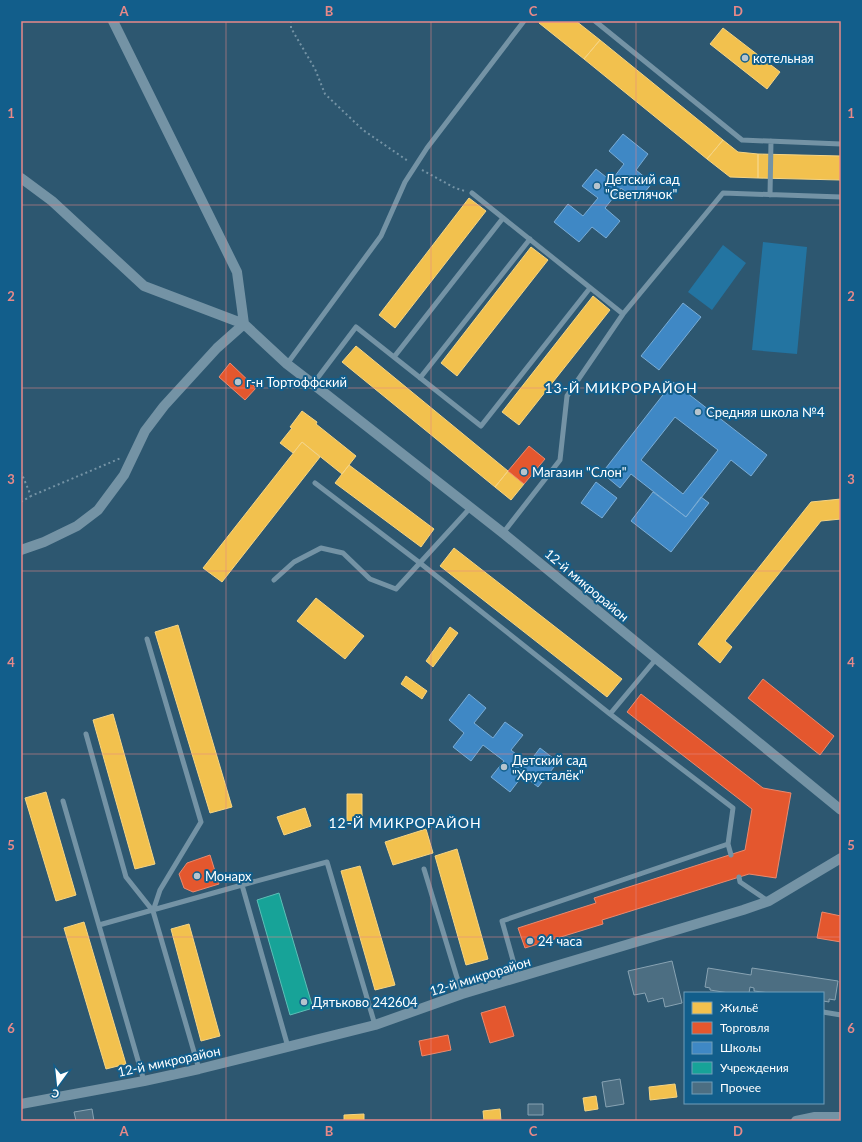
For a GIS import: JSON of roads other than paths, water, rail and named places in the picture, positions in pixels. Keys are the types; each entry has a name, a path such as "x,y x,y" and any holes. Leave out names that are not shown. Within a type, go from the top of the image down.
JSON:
{"street":[{"path":"113,21 237,272 244,324"},
{"path":"21,178 52,201 144,286 244,324"},
{"path":"21,550 44,542 77,526 98,510 124,475 145,431 164,406 217,348 244,324"},
{"name":"12-й микрорайон","path":"244,324 287,364 471,507 841,810"},
{"name":"12-й микрорайон","path":"21,1104 199,1069 375,1025 462,994 769,901 841,858"},
{"path":"796,1121 815,1117 841,1117"}],"lane":[{"path":"287,364 381,236 405,182 427,148 524,21"},
{"path":"595,21 742,140 841,144"},
{"path":"770,195 771,141"},
{"path":"472,193 623,314"},
{"path":"503,533 560,460 567,396 623,314 723,193 841,197"},
{"path":"394,357 503,218"},
{"path":"420,378 530,239"},
{"path":"313,384 356,327 481,426 590,288"},
{"path":"314,483 420,563 610,714 733,808 728,844 731,855"},
{"path":"274,580 294,562 321,548 343,553 370,579 396,589 471,507"},
{"path":"147,639 201,822 160,890 153,911"},
{"path":"610,714 656,659"},
{"path":"86,734 126,877 153,911 199,1069"},
{"path":"64,801 144,1081"},
{"path":"518,978 502,920 728,844"},
{"path":"99,926 327,862 375,1025"},
{"path":"424,869 462,994"},
{"path":"739,877 740,882 769,901"},
{"path":"242,885 288,1046"},
{"path":"824,1012 841,1015"}],"place":[{"name":"котельная","path":"745,58"},
{"name":"Детский сад \"Светлячок\"","path":"597,186"},
{"name":"г-н Тортоффский","path":"238,382"},
{"name":"Средняя школа №4","path":"698,412"},
{"name":"Магазин \"Слон\"","path":"524,472"},
{"name":"Детский сад \"Хрусталёк\"","path":"504,767"},
{"name":"Монарх","path":"197,876"},
{"name":"24 часа","path":"530,941"},
{"name":"Дятьково 242604","path":"304,1002"}],"district":[{"name":"13-Й МИКРОРАЙОН","path":"621,387"},
{"name":"12-Й МИКРОРАЙОН","path":"405,822"}]}
